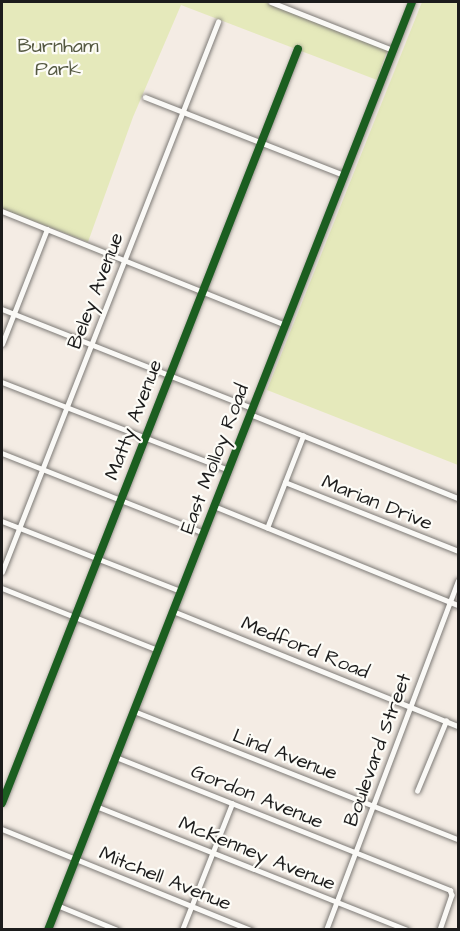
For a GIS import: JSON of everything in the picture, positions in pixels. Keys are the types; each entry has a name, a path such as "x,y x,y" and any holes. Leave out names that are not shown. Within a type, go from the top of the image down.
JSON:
{"street":[{"path":"271,2 393,50"},
{"name":"East Molloy Road","path":"48,930 412,2"},
{"name":"Beley Avenue","path":"2,572 218,22"},
{"name":"Matty Avenue","path":"2,803 298,49"},
{"path":"144,97 344,175"},
{"path":"2,211 286,325"},
{"path":"2,344 47,229"},
{"path":"2,309 252,408"},
{"path":"2,382 229,470"},
{"path":"250,414 459,498"},
{"path":"267,528 303,436"},
{"path":"2,453 204,533"},
{"name":"Marian Drive","path":"285,482 459,551"},
{"path":"214,506 459,605"},
{"path":"2,521 181,591"},
{"name":"Boulevard Street","path":"326,930 459,581"},
{"path":"2,588 158,650"},
{"name":"Medford Road","path":"173,611 459,726"},
{"name":"Lind Avenue","path":"134,711 459,840"},
{"path":"417,791 446,721"},
{"name":"Gordon Avenue","path":"116,757 443,886 452,894 440,930"},
{"path":"182,930 232,804"},
{"name":"McKenney Avenue","path":"96,806 407,930"},
{"name":"Mitchell Avenue","path":"2,830 250,930"},
{"path":"57,905 118,930"}],"green space":[{"name":"Burnham Park","path":"2,2 264,2 388,48 377,80 181,5 133,117 88,242 2,209"},
{"path":"422,2 458,2 458,465 267,390"}],"cycle path":[{"path":"48,930 412,2"},
{"path":"2,803 298,49"}]}
